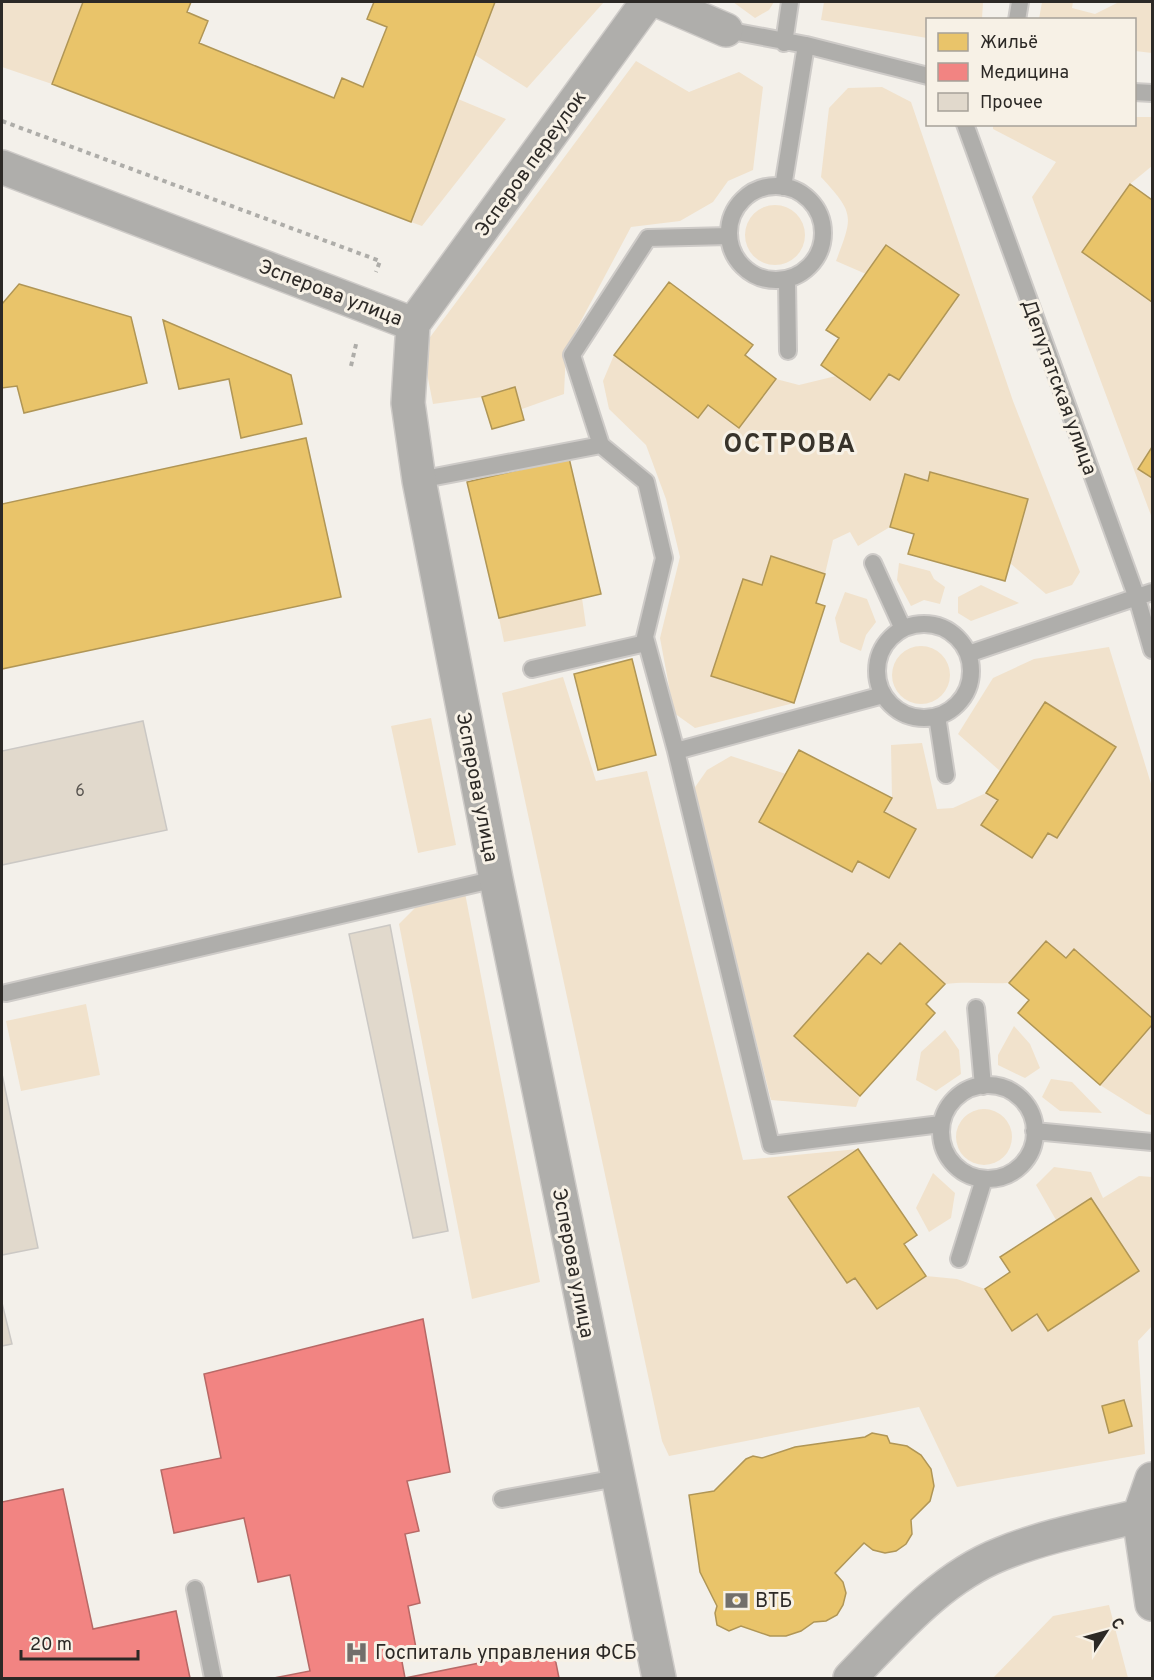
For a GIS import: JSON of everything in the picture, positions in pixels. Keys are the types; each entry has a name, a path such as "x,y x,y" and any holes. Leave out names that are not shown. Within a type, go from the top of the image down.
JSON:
{"street":[{"name":"Эсперов переулок","path":"413,324 647,2"},
{"path":"661,2 726,30"},
{"name":"Эсперова улица","path":"2,167 413,324 408,403 419,480 496,879 659,1678"},
{"path":"1152,1479 1146,1513 1152,1604"},
{"path":"850,1678 915,1612 955,1579 1000,1554 1146,1513"}],"lane":[{"path":"784,44 790,2"},
{"path":"1017,18 1020,2"},
{"path":"726,30 784,44 806,45 926,76"},
{"path":"783,187 806,45"},
{"path":"1136,92 1152,93"},
{"name":"Депутатская улица","path":"965,126 1145,595 1152,650"},
{"path":"769,187 783,187 798,192 811,202 820,216 823,231 821,248 814,262 802,273 787,280 770,280 755,275 742,266 733,252 729,236 731,222 744,199 769,187"},
{"path":"729,236 648,238 572,355 601,445 646,482 664,558 645,637 646,643 676,751 771,1145 941,1124"},
{"path":"787,280 788,351"},
{"path":"419,480 601,445"},
{"path":"873,563 903,629"},
{"path":"968,654 1145,595"},
{"path":"918,624 941,628 960,641 968,654 971,670 969,685 957,704 937,716 922,718 907,715 894,707 884,695 878,681 878,665 882,650 891,638 903,629 918,624"},
{"path":"532,669 646,643"},
{"path":"676,751 884,695"},
{"path":"937,716 946,775"},
{"path":"6,993 496,879"},
{"path":"976,1008 984,1086"},
{"path":"984,1086 1006,1090 1024,1103 1032,1116 1034,1131 1032,1146 1025,1161 1014,1171 1000,1177 984,1179 969,1175 956,1167 946,1154 941,1140 941,1124 946,1110 956,1097 969,1089 984,1086"},
{"path":"1034,1131 1152,1142"},
{"path":"959,1259 984,1179"},
{"path":"502,1499 617,1478"},
{"path":"195,1589 213,1678"}],"shaded area":[{"path":"2,2 83,2 52,84 2,67"},
{"path":"495,2 604,2 527,88 475,55"},
{"path":"733,2 774,2 769,10 755,18"},
{"path":"824,2 983,2 982,18 926,18 926,38 821,20"},
{"path":"1042,2 1073,2 1072,8 1095,14 1119,2 1152,2 1152,53 1136,51 1136,18 1039,18"},
{"path":"636,61 689,92 739,72 763,87 753,170 728,181 713,202 680,221 631,227 566,349 564,394 522,409 515,387 482,397 433,404 422,348"},
{"path":"882,87 911,102 1013,401 1080,572 1072,585 1046,594 1010,563 1028,499 931,472 928,481 905,474 890,527 858,546 850,532 833,540 825,574 771,556 762,585 743,579 794,703 695,728 674,713 660,638 680,557 666,499 646,445 609,409 603,381 614,355 708,405 739,428 776,379 799,385 836,376 870,400 889,374 899,380 958,295 887,245 866,274 836,261 846,234 848,216 840,199 821,177 829,108 848,88"},
{"path":"458,99 506,119 422,226 411,222"},
{"path":"1136,117 1152,117 1152,166 1130,184 1082,252 1152,302 1152,447 1138,469 1152,478 1152,518 1032,197 1056,162 993,129 993,126 1136,126"},
{"path":"775,205 792,210 800,218 805,235 800,252 792,260 775,265 758,260 750,252 745,235 750,218 758,210"},
{"path":"899,563 930,571 934,579 945,587 940,604 924,600 911,606 897,580"},
{"path":"981,585 1019,603 971,621 958,613 958,597"},
{"path":"845,592 867,599 876,622 866,635 861,651 840,642 835,618"},
{"path":"582,598 586,626 504,642 499,618"},
{"path":"915,646 927,646 942,654 950,669 950,681 942,696 927,704 915,704 900,696 892,681 892,669 900,654"},
{"path":"1109,647 1152,787 1152,1018 1074,949 1053,965 1014,982 945,984 900,943 881,964 868,953 794,1036 860,1096 856,1107 771,1100 693,790 707,770 731,756 786,774 759,822 851,872 858,861 915,829 884,812 892,798 891,745 922,743 937,809 953,808 986,793 998,800 982,826 1032,858 1048,833 1057,838 1116,747 1045,702 1000,771 958,734 993,678 1034,659"},
{"path":"563,677 596,781 647,771 743,1160 858,1149 788,1197 847,1283 855,1278 877,1309 926,1276 957,1279 985,1289 1012,1330 1037,1314 1138,1271 1091,1198 1056,1220 1036,1185 1054,1167 1091,1172 1103,1198 1139,1176 1152,1177 1152,1326 1138,1341 1145,1454 957,1487 919,1407 669,1456 662,1441 502,693"},
{"path":"431,718 456,845 418,853 391,726"},
{"path":"465,893 540,1282 472,1299 399,924 420,903"},
{"path":"86,1004 100,1075 21,1091 6,1021"},
{"path":"1152,1025 1152,1115 1146,1114 1100,1085"},
{"path":"1014,1026 1030,1044 1040,1068 1025,1078 998,1065 998,1055"},
{"path":"945,1030 959,1050 961,1074 936,1091 916,1080 921,1052"},
{"path":"1051,1079 1072,1082 1102,1113 1060,1111 1042,1097"},
{"path":"978,1109 990,1109 1000,1113 1008,1121 1012,1137 1008,1153 1000,1161 990,1165 978,1165 968,1161 960,1153 956,1143 956,1131 960,1121 968,1113"},
{"path":"933,1173 955,1193 951,1218 929,1232 916,1208"},
{"path":"1109,1605 1128,1678 993,1678 1053,1616"}],"building: Жильё":[{"path":"83,2 191,2 187,12 208,21 199,43 334,98 342,78 363,87 387,27 367,19 374,2 495,2 411,222 52,84"},
{"path":"1130,184 1152,200 1152,302 1082,252"},
{"path":"886,245 959,295 899,380 889,374 870,400 821,365 839,338 826,330"},
{"path":"669,282 753,345 745,355 776,379 739,428 708,405 698,418 614,355"},
{"path":"19,284 131,317 147,383 24,413 17,386 2,388 2,304"},
{"path":"163,320 291,375 302,424 241,438 229,379 179,389"},
{"path":"515,387 524,420 492,429 482,397"},
{"path":"306,438 341,597 2,669 2,504"},
{"path":"1152,447 1152,478 1138,469"},
{"path":"569,458 601,594 499,618 467,482"},
{"path":"930,472 1028,499 1005,581 908,554 914,534 890,527 905,474 928,481"},
{"path":"771,556 825,574 816,603 825,606 794,703 711,676 743,579 762,585"},
{"path":"632,659 656,755 598,770 574,674"},
{"path":"1045,702 1116,747 1057,838 1048,833 1032,858 981,825 998,800 986,793"},
{"path":"799,750 892,798 884,812 916,829 889,878 858,861 852,872 759,822"},
{"path":"1046,941 1066,958 1074,949 1152,1018 1152,1025 1100,1085 1018,1013 1029,1000 1009,983"},
{"path":"900,943 945,984 926,1004 935,1013 860,1096 794,1036 868,953 881,964"},
{"path":"858,1149 917,1235 904,1244 926,1276 877,1309 855,1278 847,1283 788,1197"},
{"path":"1091,1198 1139,1271 1048,1331 1037,1314 1012,1331 985,1289 1010,1272 1000,1257"},
{"path":"1124,1400 1132,1426 1109,1433 1102,1406"},
{"path":"872,1433 887,1436 890,1443 907,1446 921,1455 931,1469 934,1486 930,1501 911,1520 912,1534 906,1544 896,1551 885,1553 873,1550 864,1543 835,1573 843,1582 846,1593 837,1615 826,1621 814,1622 801,1631 786,1636 770,1636 741,1626 729,1631 717,1625 715,1613 717,1606 700,1572 689,1495 714,1491 746,1459 753,1456 762,1458 795,1447 865,1437"}],"building: Медицина":[{"path":"423,1319 450,1472 407,1481 419,1531 405,1534 420,1603 408,1606 416,1648 400,1651 405,1678 274,1678 310,1671 290,1575 258,1582 244,1518 174,1533 161,1470 221,1458 204,1374"},
{"path":"63,1489 93,1629 176,1611 190,1678 2,1678 2,1502"},
{"path":"553,1648 559,1678 405,1678"}],"building: Прочее":[{"path":"143,721 167,830 2,865 2,751"},
{"path":"390,925 448,1231 413,1238 349,934"},
{"path":"2,1074 38,1248 2,1255"},
{"path":"2,1303 12,1344 2,1346"}],"place":[{"name":"ВТБ","path":"737,1600"},
{"name":"Госпиталь управления ФСБ","path":"357,1652"}],"district":[{"name":"ОСТРОВА","path":"790,443"}]}
